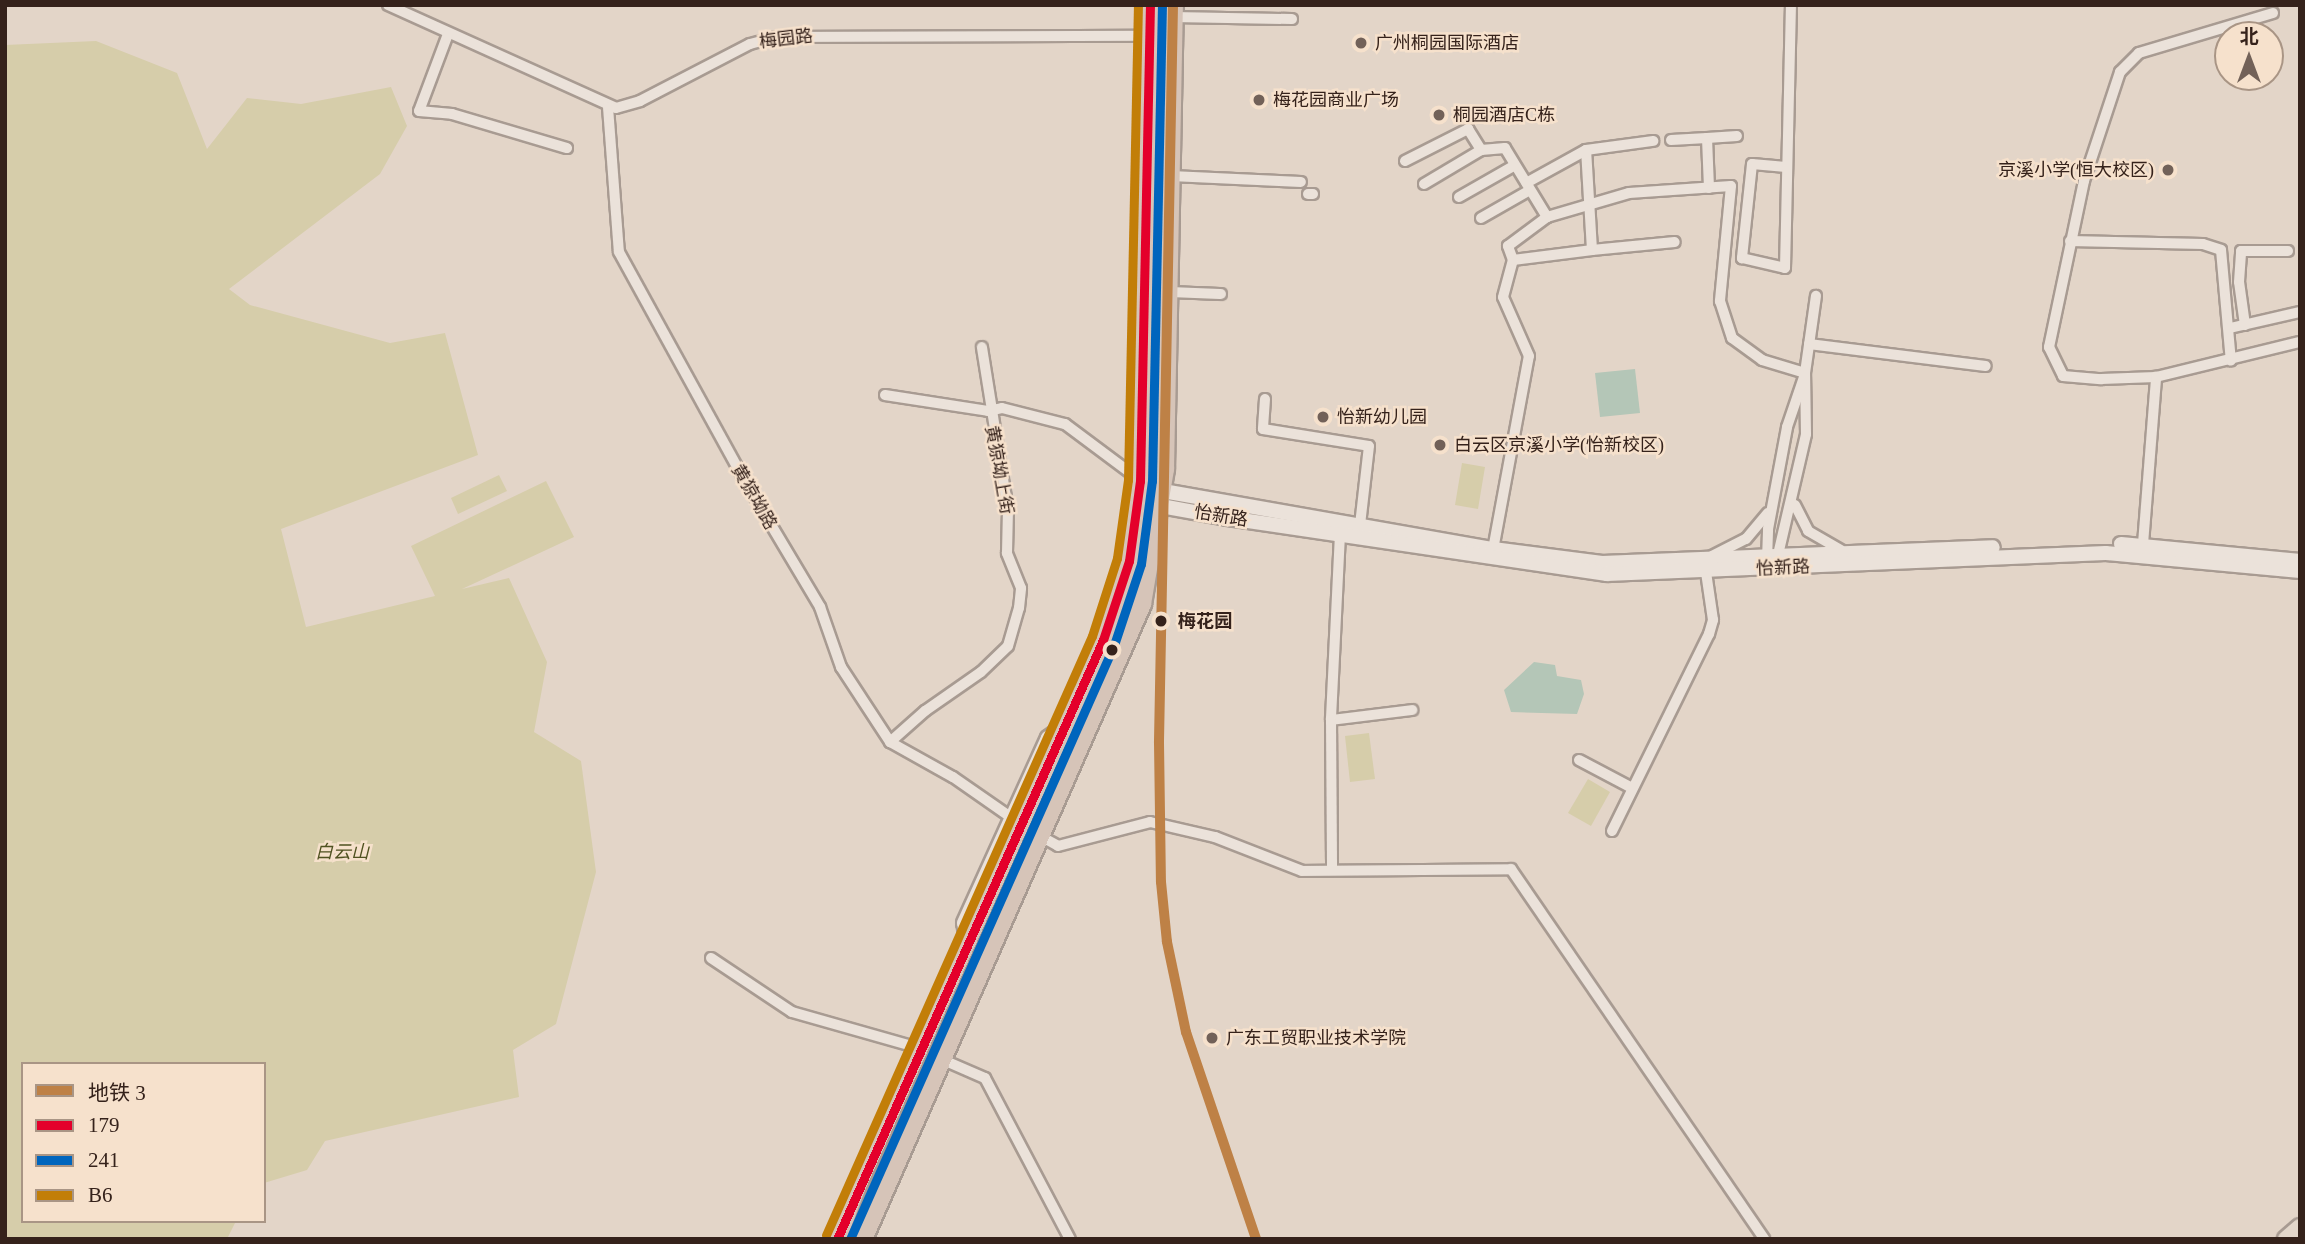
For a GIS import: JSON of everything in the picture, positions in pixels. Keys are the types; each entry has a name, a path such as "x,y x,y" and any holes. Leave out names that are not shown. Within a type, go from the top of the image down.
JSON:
{"highway":[{"path":"837,1239 919,1048 1112,617 1140,488 1150,5"},
{"path":"863,1239 940,1059 1042,837 1137,620 1162,498 1169,292 1173,11"}],"main road":[{"name":"怡新路","path":"1140,488 1162,498 1340,534 1492,554 1607,574 1706,572 1772,561"},
{"name":"怡新路","path":"1162,498 1360,525 1492,554 1602,563 2124,553 2300,571"},
{"name":"怡新路","path":"1813,560 1855,552 2143,544 2300,561"},
{"path":"967,941 964,923 1048,738 1065,726"},
{"path":"2286,1239 2300,1227"}],"street":[{"path":"388,5 608,107"},
{"path":"1786,167 1752,164 1742,258 1785,268 1791,5"},
{"path":"1149,36 1173,11 1292,19"},
{"path":"2273,13 2139,54 2127,61 2091,157 2049,337 2050,356 2058,371 2067,379 2156,377 2231,361 2300,342"},
{"path":"448,34 419,111 452,114 567,148"},
{"name":"梅园路","path":"608,107 632,104 741,48 776,37 1149,36"},
{"name":"黄猄坳路","path":"608,107 620,252 745,481 820,607 841,667 890,742 953,777 1012,818"},
{"path":"1405,161 1468,129 1481,150"},
{"path":"1671,141 1737,136"},
{"path":"1707,138 1709,188"},
{"path":"1481,218 1586,150 1653,141"},
{"path":"1424,184 1481,150 1505,148 1547,217"},
{"path":"1586,150 1592,250"},
{"path":"1459,197 1515,165"},
{"path":"1171,176 1301,182"},
{"path":"1492,554 1529,356 1503,297 1513,260 1508,246 1547,217 1629,193 1731,187 1720,301 1732,338 1762,360 1805,373"},
{"path":"2070,241 2203,244 2221,250 2231,361"},
{"path":"1513,260 1675,242"},
{"path":"2245,325 2239,282 2241,251 2288,251"},
{"path":"1169,292 1221,294"},
{"path":"1772,561 1772,507 1790,418 1805,373 1816,296"},
{"path":"2230,328 2300,312"},
{"path":"1809,344 1986,366"},
{"name":"黄猄坳上街","path":"890,742 925,711 981,672 1008,646 1018,615 1021,588 1007,553 1008,510 988,411 982,347"},
{"path":"1772,561 1794,497 1808,419 1805,373"},
{"path":"2143,544 2156,377"},
{"path":"886,395 988,411 1002,408 1065,424 1140,488"},
{"path":"1265,399 1263,429 1369,446 1360,525"},
{"path":"1794,497 1798,519 1812,535 1829,547 1855,552"},
{"path":"1695,562 1746,539 1772,507"},
{"path":"1332,870 1331,720 1340,534"},
{"path":"1612,831 1712,627 1706,572"},
{"path":"1331,720 1412,710"},
{"path":"1578,760 1632,788"},
{"path":"1042,837 1058,846 1150,822 1215,837 1302,871 1510,869 1764,1239"},
{"path":"711,958 792,1012 919,1048"},
{"path":"940,1059 985,1078 1070,1239"}],"green space":[{"name":"白云山","path":"96,41 177,73 207,149 247,98 301,104 391,87 407,126 380,174 229,289 250,305 390,343 445,333 478,455 281,529 306,627 435,596 411,546 546,481 574,537 462,589 509,578 547,662 534,732 581,761 596,872 556,1024 513,1050 519,1097 325,1141 307,1170 266,1182 266,1062 21,1062 21,1223 235,1223 227,1239 5,1239 5,45"},
{"path":"1462,463 1485,467 1478,509 1455,505"},
{"path":"499,475 507,491 458,514 451,498"},
{"path":"1369,733 1375,779 1350,782 1345,736"},
{"path":"1588,779 1610,792 1591,826 1568,813"}],"shaded area":[{"path":"1635,369 1640,413 1600,417 1595,373"},
{"path":"1534,662 1555,665 1557,676 1581,680 1584,694 1577,714 1511,712 1504,690"}],"metro line":[{"name":"3","path":"1173,5 1159,743 1161,882 1167,942 1186,1032 1256,1239"}],"transit line":[{"name":"B6","path":"826,1235 1092,636 1117,558 1128,480 1138,5"},
{"name":"179","path":"837,1239 1103,640 1129,561 1140,481 1150,5"},
{"name":"241","path":"850,1239 1114,645 1141,564 1152,481 1162,5"}],"place":[{"name":"广州桐园国际酒店","path":"1361,43"},
{"name":"梅花园商业广场","path":"1259,100"},
{"name":"桐园酒店C栋","path":"1439,115"},
{"name":"京溪小学(恒大校区)","path":"2168,170"},
{"name":"怡新幼儿园","path":"1323,417"},
{"name":"白云区京溪小学(怡新校区)","path":"1440,445"},
{"name":"梅花园","path":"1161,621"},
{"name":"广东工贸职业技术学院","path":"1212,1038"}]}
